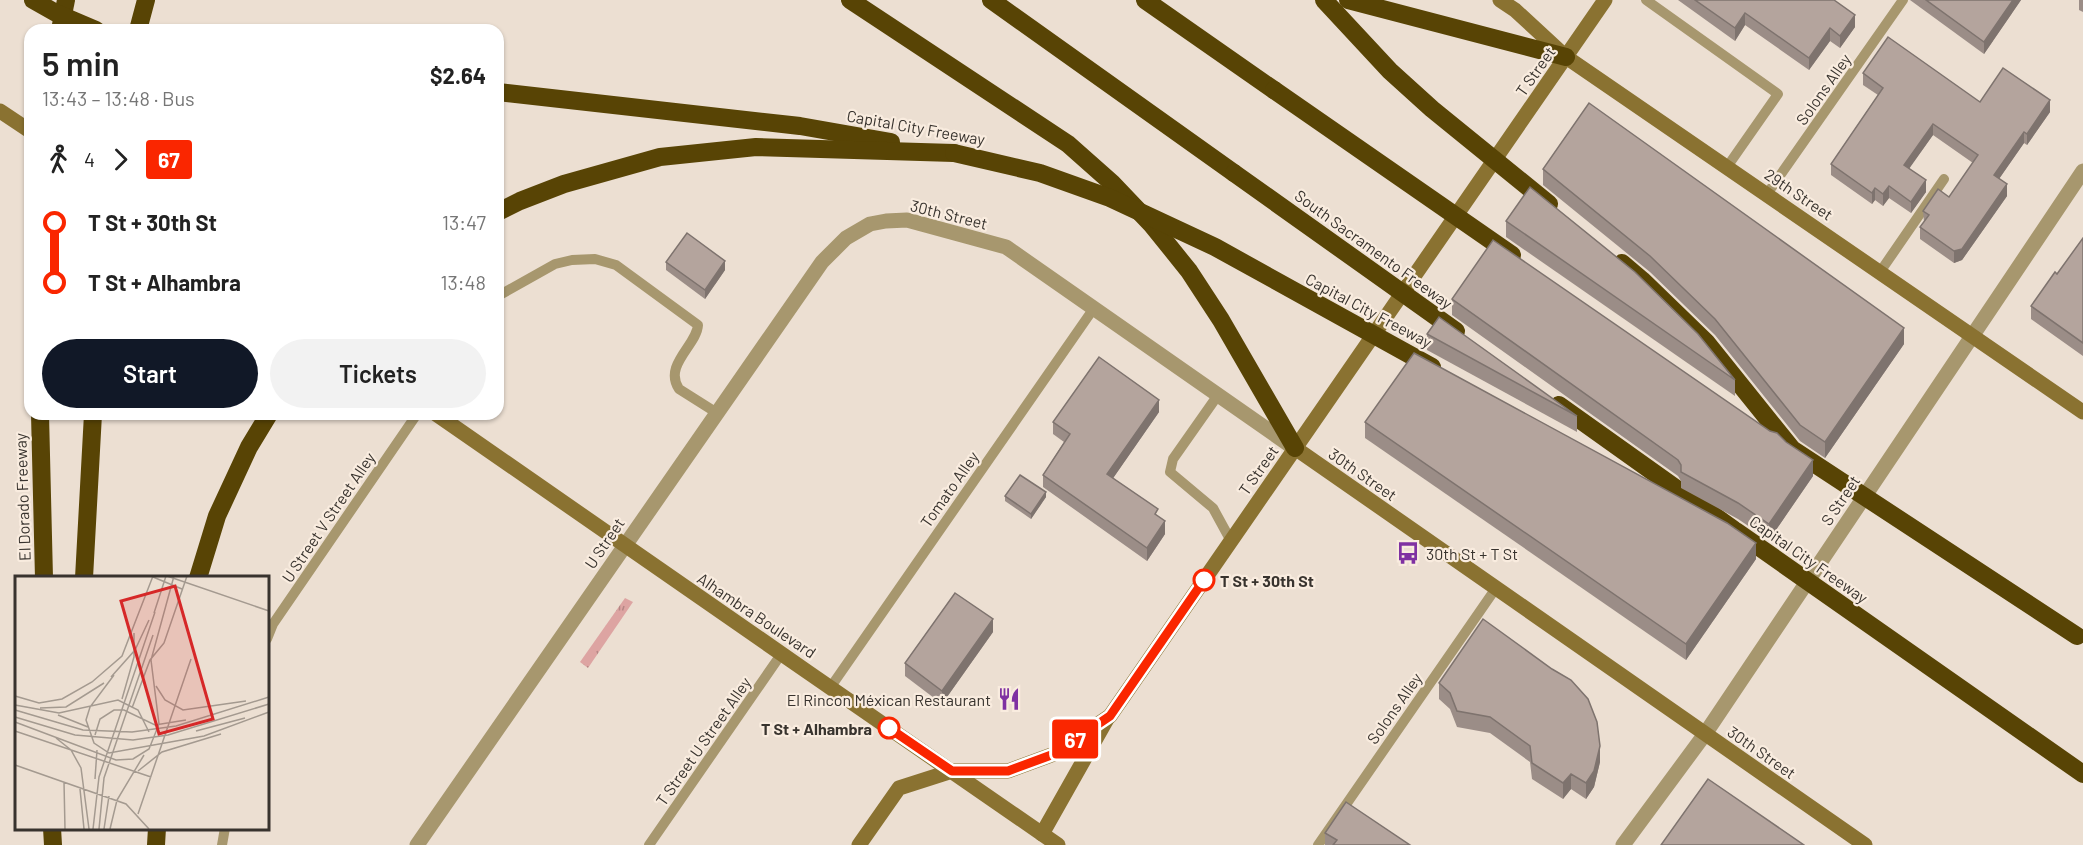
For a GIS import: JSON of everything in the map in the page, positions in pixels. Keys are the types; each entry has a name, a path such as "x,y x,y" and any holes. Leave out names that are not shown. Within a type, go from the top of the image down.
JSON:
{"highway":[{"path":"33,0 82,24"},
{"path":"61,24 66,0"},
{"path":"140,24 146,0"},
{"path":"850,0 1068,144 1112,183 1152,225 1189,271 1221,320 1294,448"},
{"name":"South Sacramento Freeway","path":"991,0 1474,344"},
{"path":"1145,0 1528,266"},
{"path":"1324,0 1390,70 1432,110 1560,213"},
{"path":"1348,0 1566,57"},
{"name":"Capital City Freeway","path":"504,93 800,126 954,153 1040,172 1110,198 1215,247 1451,377"},
{"path":"504,209 564,184 660,157 756,147 954,153"},
{"path":"1606,250 1642,280 1706,342 1792,449"},
{"path":"1541,392 1733,529"},
{"path":"1743,415 2083,640"},
{"name":"El Dorado Freeway","path":"40,420 44,576"},
{"path":"84,576 93,420"},
{"path":"199,576 217,516 249,447 265,420"},
{"name":"Capital City Freeway","path":"1608,462 1733,529 2083,774"},
{"path":"52,830 53,845"},
{"path":"156,845 157,830"}],"main road":[{"name":"29th Street","path":"1500,0 1515,10 1566,57 2083,412"},
{"name":"T Street","path":"859,845 899,788 952,771 1008,771 1054,754 1110,716 1605,0"},
{"path":"0,111 24,127"},
{"name":"Alhambra Boulevard","path":"444,420 623,546 782,653 1058,845"},
{"name":"30th Street","path":"1294,448 1865,845"},
{"path":"1042,834 1110,716"}],"street":[{"name":"S Street","path":"1623,845 1705,734 2083,171"},
{"name":"30th Street","path":"822,261 846,238 870,224 886,220 907,220 1006,247 1294,448"},
{"name":"U Street","path":"417,845 822,261"}],"lane":[{"path":"1646,0 1778,94 1727,167"},
{"name":"Solons Alley","path":"1767,194 1903,0"},
{"path":"1880,272 1944,179"},
{"path":"504,294 555,264 595,259 616,265 698,325 698,330 682,353 675,376 676,383 679,389 717,413"},
{"name":"Tomato Alley","path":"830,688 1094,308"},
{"path":"1218,395 1173,459 1170,472 1212,508 1231,541"},
{"name":"U Street V Street Alley","path":"268,636 273,624 413,420"},
{"name":"Solons Alley","path":"1318,845 1496,588"},
{"name":"T Street U Street Alley","path":"649,845 782,653"},
{"path":"222,845 225,830"}],"green space":[{"path":"625,598 633,602 588,668 580,662"}],"building":[{"path":"1695,0 1834,0 1855,15 1840,36 1830,28 1809,58 1745,13 1735,28"},
{"path":"1926,0 2013,0 1984,42"},
{"path":"1888,37 1980,102 2003,68 2050,100 2027,134 2024,132 1994,175 2007,184 1962,249 1954,251 1920,227 1929,215 1923,211 1938,189 1949,197 1978,155 1933,124 1904,165 1926,180 1911,202 1889,186 1883,194 1875,188 1872,193 1831,164 1883,88 1863,73"},
{"path":"1589,103 1904,328 1825,442 1800,425 1715,319 1650,256 1543,169"},
{"path":"1530,187 1635,272 1698,334 1735,380 1506,221"},
{"path":"687,233 725,261 705,290 666,262"},
{"path":"2083,238 2083,343 2031,306"},
{"path":"1493,240 1770,431 1777,433 1786,442 1813,460 1769,524 1738,503 1681,472 1678,460 1452,299"},
{"path":"1439,317 1577,416 1427,334"},
{"path":"1414,353 1727,523 1756,543 1686,644 1365,422"},
{"path":"1099,357 1159,400 1107,474 1158,509 1155,514 1165,521 1147,548 1043,475 1070,434 1053,422"},
{"path":"1020,475 1046,492 1031,514 1005,496"},
{"path":"955,593 993,619 942,691 905,663"},
{"path":"1483,619 1571,680 1588,699 1597,722 1600,746 1594,771 1586,783 1571,774 1563,783 1532,763 1530,746 1490,717 1457,711 1450,693 1439,683"},
{"path":"1708,779 1804,845 1661,845"},
{"path":"1346,802 1410,845 1333,845 1337,840 1325,833"}],"bus line":[{"name":"67","path":"889,728 952,771 1008,771 1054,754 1110,716 1204,580"}],"place":[{"name":"30th St + T St","path":"1408,553"},
{"name":"T St + 30th St","path":"1204,580"},
{"name":"El Rincon Méxican Restaurant","path":"1009,699"},
{"name":"T St + Alhambra","path":"889,728"}]}
